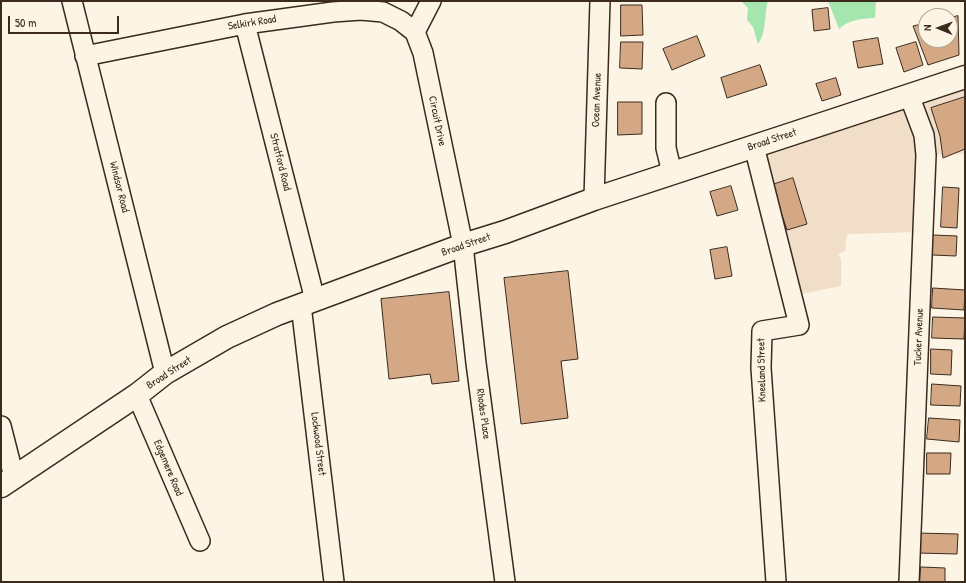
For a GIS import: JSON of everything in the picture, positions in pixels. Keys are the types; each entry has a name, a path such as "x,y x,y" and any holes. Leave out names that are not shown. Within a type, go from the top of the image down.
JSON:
{"main road":[{"name":"Broad Street","path":"7,482 137,395 165,373 227,337 278,314 463,245 505,232 594,199 965,77"}],"street":[{"name":"Windsor Road","path":"72,1 165,373"},
{"path":"415,32 431,1"},
{"name":"Ocean Avenue","path":"594,199 600,1"},
{"name":"Selkirk Road","path":"86,56 245,24 333,12 361,10 383,12 400,21 415,32"},
{"name":"Stratford Road","path":"245,24 308,303"},
{"name":"Circuit Drive","path":"415,32 423,53 463,245"},
{"name":"Tucker Avenue","path":"909,95 924,135 926,155 909,582"},
{"path":"666,103 666,148 672,173"},
{"name":"Kneeland Street","path":"754,146 799,325 762,331 761,368 776,582"},
{"name":"Rhodes Place","path":"463,245 476,363 505,582"},
{"name":"Lockwood Street","path":"308,303 334,582"},
{"name":"Edgemere Road","path":"137,395 200,542"},
{"path":"1,426 7,482"}],"shaded area":[{"path":"965,75 965,154 925,155 921,232 847,234 845,251 838,254 841,259 841,286 801,294 797,292 757,144"}],"green space":[{"path":"741,1 768,1 763,34 758,44 753,27 747,20 748,8"},
{"path":"828,1 876,1 875,18 851,21 839,29"}],"building":[{"path":"621,5 642,5 643,35 621,36"},
{"path":"828,8 830,29 814,31 812,10"},
{"path":"958,16 959,55 928,65 921,48 958,48"},
{"path":"918,25 918,39 913,26"},
{"path":"697,36 705,56 672,70 663,49"},
{"path":"878,38 883,64 858,68 853,42"},
{"path":"621,42 643,42 642,69 620,68"},
{"path":"916,42 923,65 904,72 896,48"},
{"path":"760,65 767,85 727,98 721,78"},
{"path":"836,78 841,95 822,101 816,84"},
{"path":"965,97 965,149 943,158 940,136 931,108"},
{"path":"618,102 642,102 642,134 618,135"},
{"path":"793,178 807,224 787,230 772,185"},
{"path":"731,186 738,210 717,216 710,192"},
{"path":"943,187 959,188 957,228 941,227"},
{"path":"933,235 957,236 956,256 932,255"},
{"path":"727,247 732,276 715,279 710,250"},
{"path":"568,271 578,359 561,361 568,418 521,424 504,278"},
{"path":"933,288 965,290 964,310 932,308"},
{"path":"449,292 459,381 432,384 430,374 389,379 381,299"},
{"path":"933,317 965,318 964,339 932,338"},
{"path":"931,349 952,350 951,375 931,374"},
{"path":"932,384 961,386 960,406 931,405"},
{"path":"929,418 960,420 959,442 927,439"},
{"path":"927,453 951,453 950,474 927,474"},
{"path":"917,533 958,534 957,554 917,553"},
{"path":"921,567 945,568 945,582 920,582"}]}
